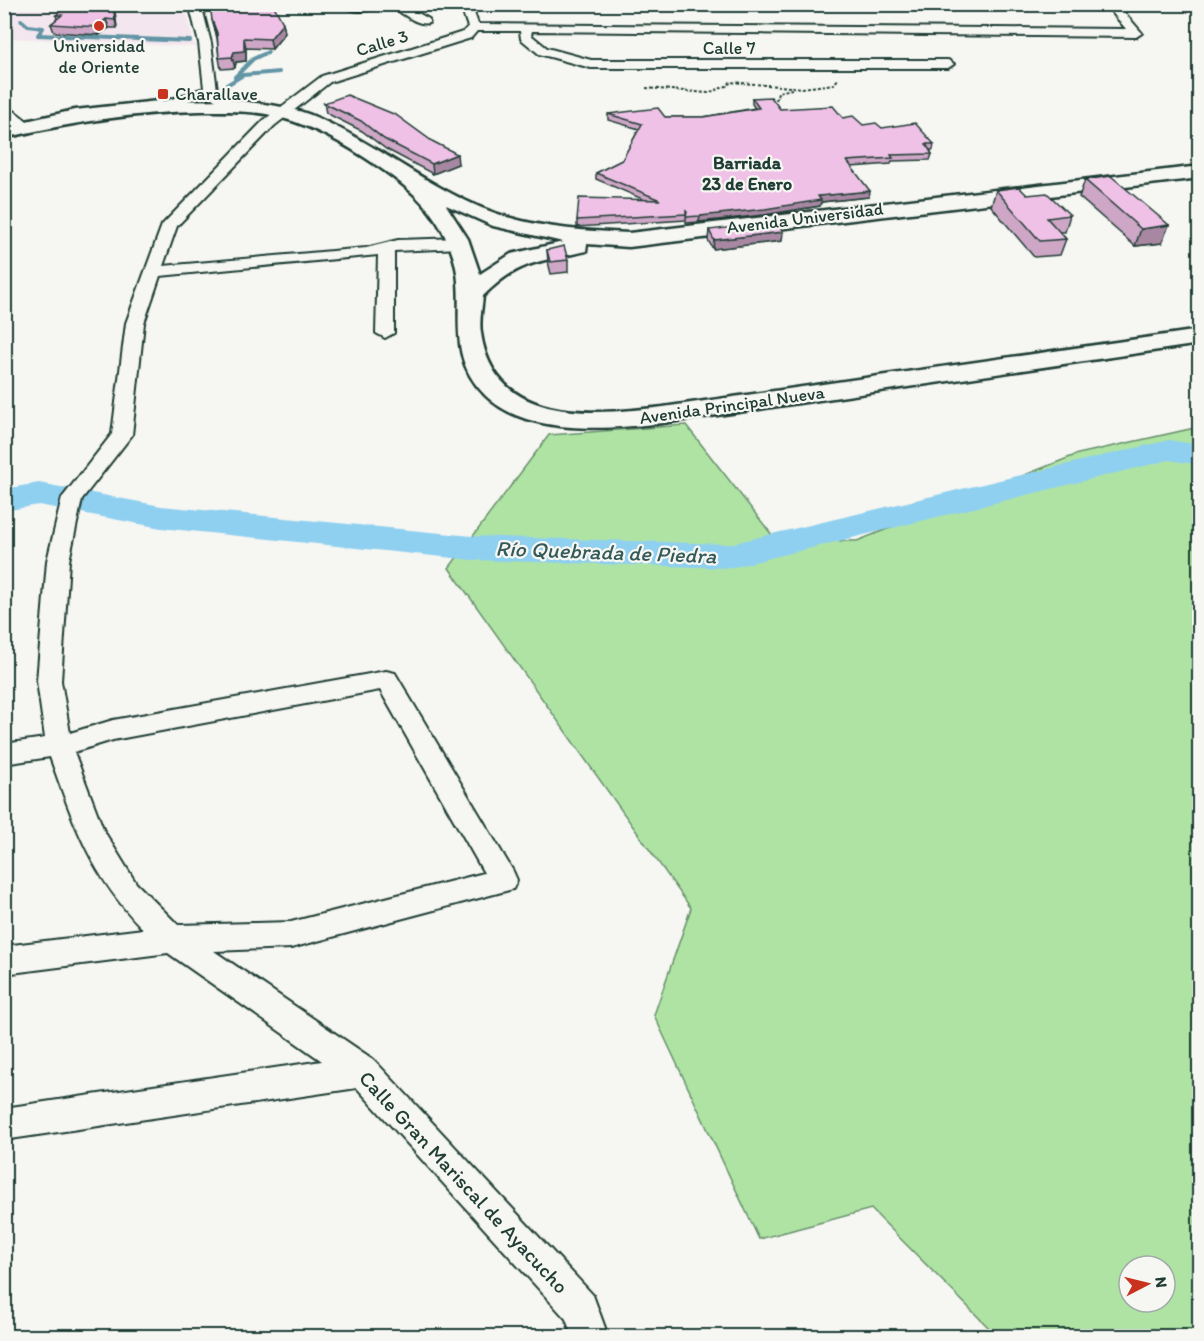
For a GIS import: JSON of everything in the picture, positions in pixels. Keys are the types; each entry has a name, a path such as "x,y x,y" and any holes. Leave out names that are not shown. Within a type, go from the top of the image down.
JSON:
{"highway":[{"path":"4,132 114,110 158,106 234,105 283,112 310,121 371,153 420,186"},
{"name":"Avenida Universidad","path":"420,186 500,222 566,236 629,240 1200,172"},
{"name":"Avenida Principal Nueva","path":"420,186 457,234 467,262 471,294 469,335 478,371 504,400 532,413 566,419 612,422 1200,337"},
{"path":"471,294 503,265 518,259 556,249 629,240"}],"street":[{"path":"195,4 205,43 211,90 214,96 234,105"},
{"path":"378,19 353,7 405,4"},
{"path":"465,4 474,27 1136,33 1110,4"},
{"path":"394,5 426,21"},
{"name":"Calle 3","path":"283,112 326,79 467,35 474,27"},
{"name":"Calle 7","path":"526,28 525,36 543,51 591,64 948,64"},
{"path":"882,31 898,64"},
{"path":"158,106 211,90"},
{"path":"4,106 26,127"},
{"name":"Calle Gran Mariscal de Ayacucho","path":"283,112 170,225 135,323 122,435 72,498 58,561 49,681 59,746 92,836 126,892 172,939 363,1071 580,1308 590,1336"},
{"path":"154,272 366,253 398,245 460,243"},
{"path":"385,333 386,248"},
{"path":"4,754 59,746 113,730 386,680 503,880 291,935 172,939 4,960"},
{"path":"4,1124 363,1071"}],"path":[{"path":"146,4 160,4"},
{"path":"772,110 776,108 778,92 834,84 853,64"},
{"path":"646,88 708,93 729,86 730,82 803,88"}],"shaded area":[{"name":"Universidad de Oriente","path":"5,5 182,5 188,17 193,42 198,47 8,38 13,27 5,26"}],"green space":[{"path":"686,425 776,540 857,541 1078,454 1199,427 1199,1336 997,1336 871,1209 759,1239 654,1015 691,908 449,568 549,435"}],"building":[{"path":"70,4 113,4 115,20 106,19 97,27 51,24 62,15 56,15"},
{"path":"210,4 273,4 283,23 270,39 244,38 244,51 234,52 232,57 219,58 217,33 212,20"},
{"path":"347,95 396,115 432,141 457,154 432,164 384,139 361,121 324,103"},
{"path":"771,97 780,109 833,106 843,118 853,116 863,125 876,123 882,128 915,123 934,144 926,144 932,154 891,155 893,158 847,161 870,191 818,196 821,200 700,216 686,217 687,212 686,211 686,214 577,220 579,198 660,200 596,173 622,160 642,124 608,114 658,108 665,117 703,117 759,108 752,98"},
{"path":"1111,176 1169,225 1141,229 1085,180"},
{"path":"1019,187 1027,195 1047,193 1070,215 1047,218 1066,239 1040,241 996,190"},
{"path":"777,222 783,232 714,240 709,230"},
{"path":"564,246 568,260 550,262 547,250"}],"waterway":[{"path":"21,20 28,26 43,28 38,35 190,41"},
{"path":"235,77 253,59 268,52"},
{"path":"225,86 243,75 279,72"},
{"name":"Río Quebrada de Piedra","path":"4,500 39,494 161,517 472,548 730,556 1169,450 1200,455"}],"place":[{"name":"Universidad de Oriente","path":"99,26"},
{"name":"Charallave","path":"163,94"}],"district":[{"name":"Barriada 23 de Enero","path":"747,174"}]}
